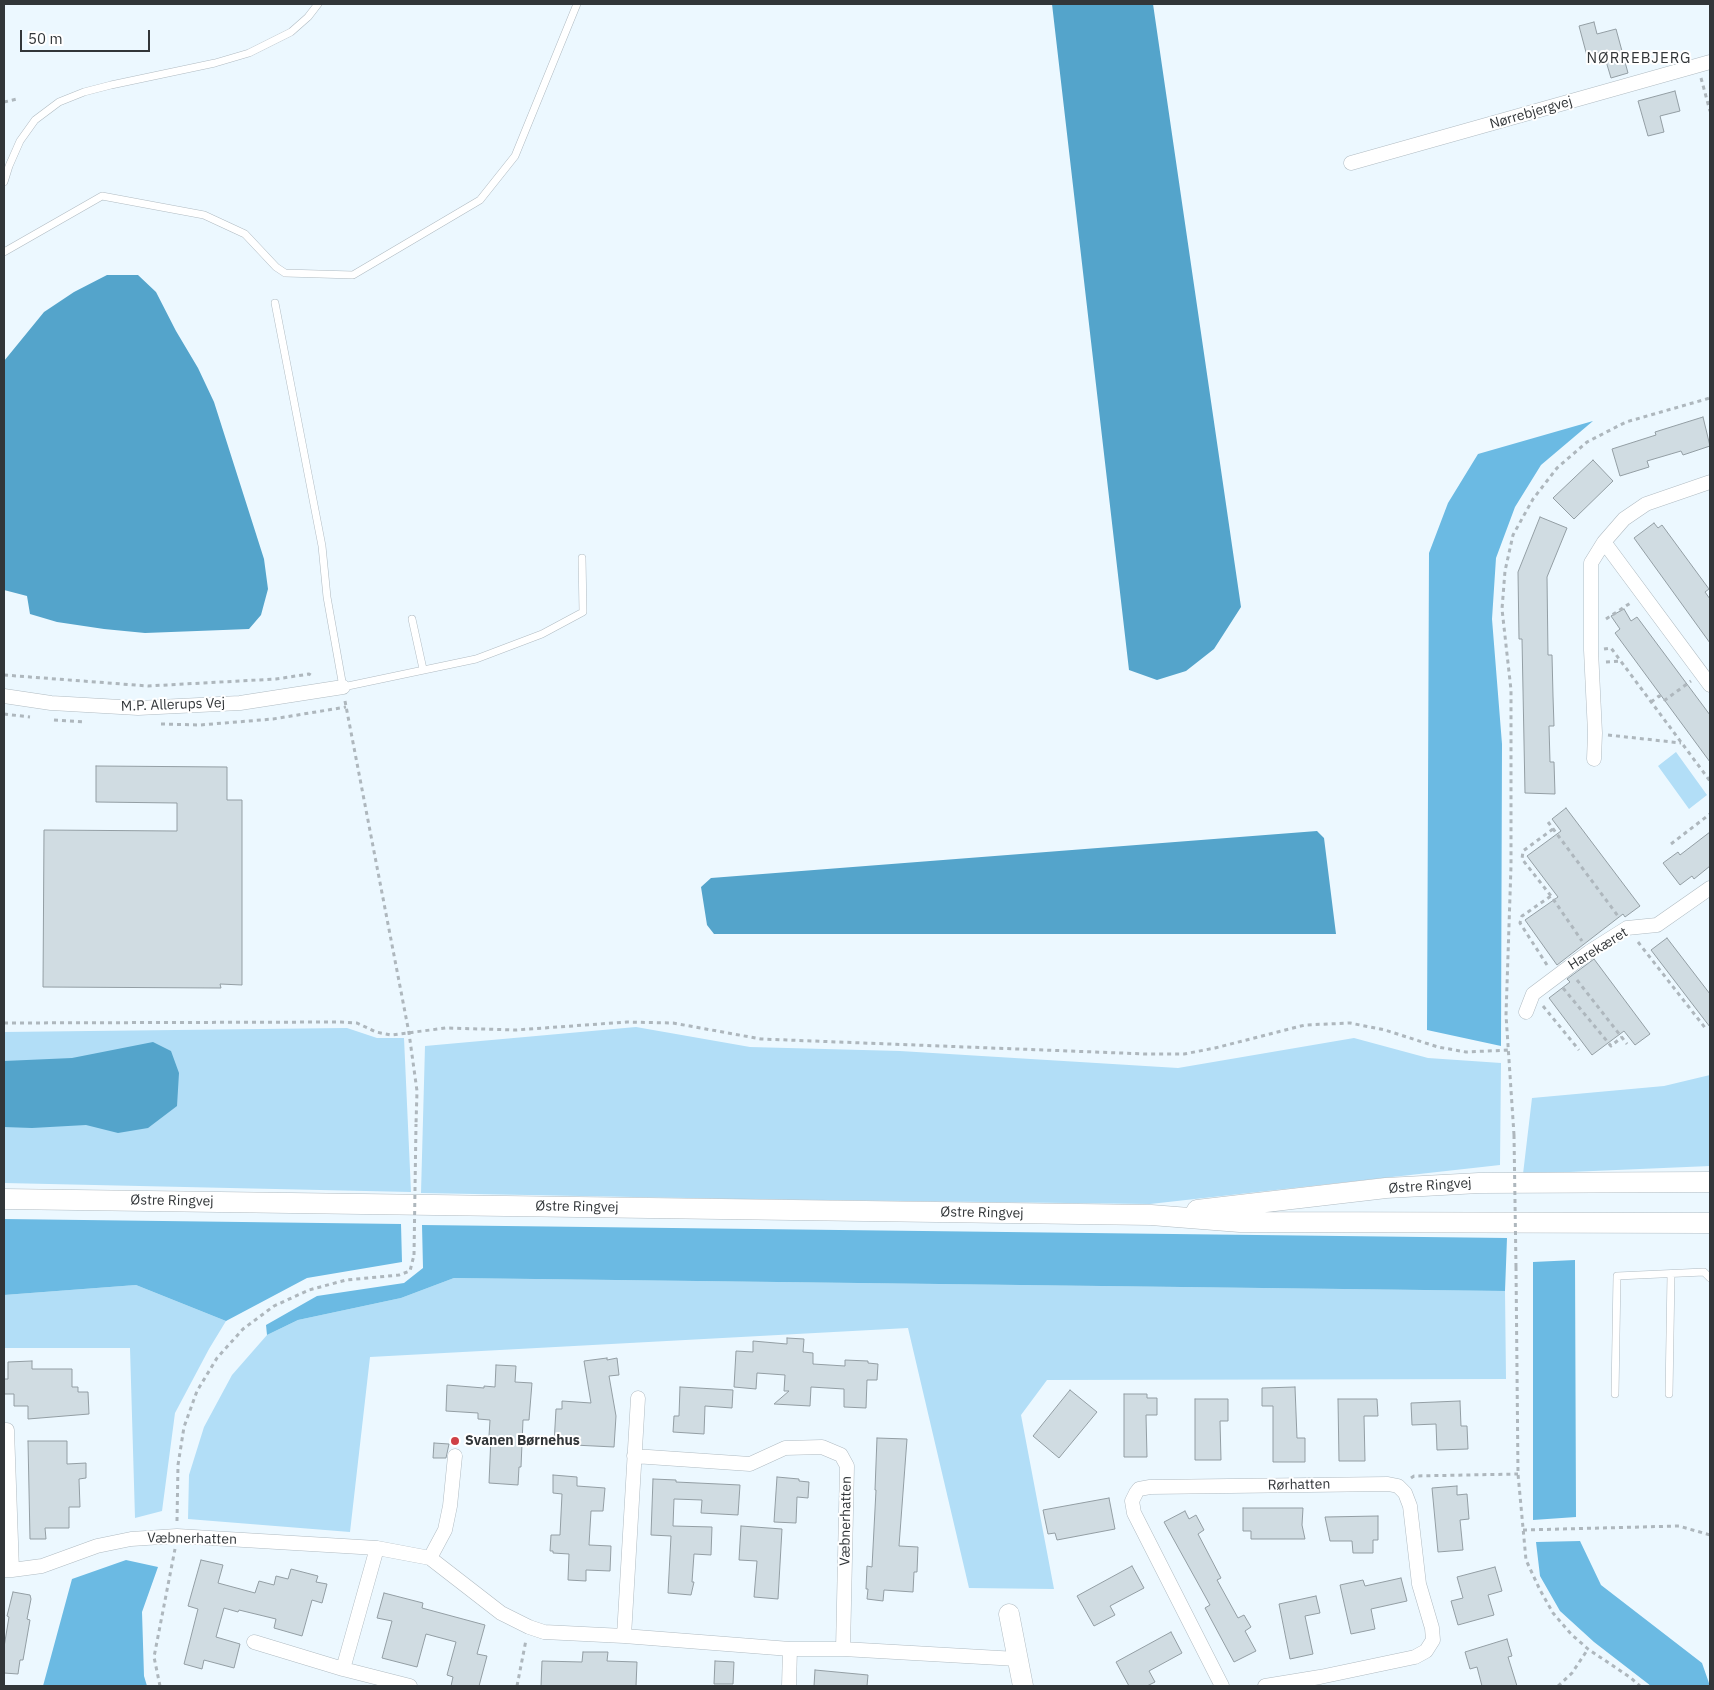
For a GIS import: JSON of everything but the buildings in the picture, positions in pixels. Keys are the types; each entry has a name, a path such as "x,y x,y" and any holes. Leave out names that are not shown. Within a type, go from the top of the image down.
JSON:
{"main road":[{"name":"Østre Ringvej","path":"1150,1215 1386,1188 1479,1183 1710,1182"},
{"name":"Østre Ringvej","path":"4,1199 1150,1215 1240,1222 1710,1223"},
{"path":"1009,1614 1022,1686"}],"street":[{"name":"Nørrebjergvej","path":"1351,163 1704,64"},
{"path":"1594,759 1591,563 1604,542 1624,520 1646,504 1710,482"},
{"path":"1604,542 1710,686"},
{"name":"M.P. Allerups Vej","path":"4,696 51,703 138,708 240,703 342,688"},
{"name":"Harekæret","path":"1526,1012 1533,994 1589,952 1627,928 1657,925 1710,888"},
{"path":"624,1636 638,1398"},
{"name":"Væbnerhatten","path":"4,1430 7,1430 8,1570 42,1566 106,1544 131,1539 177,1536 377,1548 430,1558 501,1613 528,1627 544,1632 624,1636 790,1649 843,1649 1017,1660"},
{"name":"Væbnerhatten","path":"634,1456 750,1464 786,1448 822,1447 841,1455 847,1466 843,1649"},
{"path":"430,1558 445,1530 450,1506 455,1456"},
{"name":"Rørhatten","path":"1222,1686 1134,1513 1132,1501 1136,1492 1150,1487 1388,1484 1398,1486"},
{"path":"1265,1686 1321,1682 1415,1657 1426,1650 1433,1640 1432,1628 1419,1584 1410,1506 1405,1493 1398,1486"},
{"path":"343,1669 377,1548"},
{"path":"254,1642 343,1669 410,1686"},
{"path":"790,1649 790,1686"}],"lane":[{"path":"4,182 20,141 35,120 59,102 84,92 215,63 250,52 291,32 308,17 318,4"},
{"path":"4,252 102,196 204,215 245,234 276,267 285,272 353,275 480,200 515,156 577,4"},
{"path":"275,302 322,546 342,688 476,659 542,634 583,612 582,558"},
{"path":"412,620 423,669"},
{"path":"1616,1394 1617,1276 1704,1272 1710,1278"},
{"path":"1669,1394 1671,1274"}],"path":[{"path":"1704,64 1710,111"},
{"path":"4,102 17,98"},
{"path":"1640,1686 1588,1649 1553,1613 1526,1560 1518,1474 1514,1135 1510,1050 1506,1015 1511,866 1511,690 1502,609 1505,571 1513,535 1533,500 1558,468 1587,442 1626,422 1710,398"},
{"path":"1591,630 1642,594"},
{"path":"1591,650 1611,648 1710,781"},
{"path":"1651,702 1660,696 1665,700 1701,673"},
{"path":"4,675 148,686 276,679 309,674 342,688 410,1033 417,1091 414,1255 410,1271 399,1275 346,1280 308,1290 274,1306 243,1329 217,1358 197,1391 184,1427 178,1465 177,1536 154,1657 160,1686"},
{"path":"1595,733 1682,743"},
{"path":"1671,844 1710,814"},
{"path":"1548,822 1627,928 1706,1029"},
{"path":"1553,829 1523,850 1522,859 1551,896 1589,952"},
{"path":"1551,896 1522,916 1520,922 1554,977 1611,1046 1622,1037"},
{"path":"1567,968 1627,1044"},
{"path":"1533,994 1579,1050"},
{"path":"4,1023 341,1022 357,1023 376,1032 391,1035 446,1028 516,1030 627,1022 654,1022 712,1029 761,1039 1184,1054 1306,1025 1350,1023 1385,1030 1438,1046 1466,1052 1510,1050"},
{"path":"1398,1486 1414,1476 1518,1474"},
{"path":"1523,1530 1679,1526 1710,1535"},
{"path":"517,1686 528,1627"},
{"path":"1558,1686 1572,1673 1588,1649"}],"shaded area":[{"path":"1052,4 1153,4 1241,607 1214,649 1186,671 1157,680 1129,670"},
{"path":"107,275 138,275 156,292 198,368 214,402 264,559 268,589 261,615 249,629 145,633 57,622 30,614 27,596 4,590 4,361 44,312 74,292"},
{"path":"1593,421 1541,465 1515,507 1496,558 1492,619 1502,744 1501,1046 1427,1030 1429,553 1448,503 1478,454"},
{"path":"1676,752 1707,795 1689,809 1658,766"},
{"path":"1317,831 1324,838 1336,934 714,934 707,925 701,887 711,878"},
{"path":"636,1027 750,1047 900,1051 1178,1068 1354,1038 1428,1058 1501,1063 1500,1165 1150,1204 421,1193 425,1046"},
{"path":"347,1028 377,1038 404,1038 411,1192 4,1183 4,1032"},
{"path":"153,1042 171,1051 179,1073 177,1106 148,1128 118,1133 86,1125 32,1128 4,1127 4,1061 72,1058"},
{"path":"1710,1075 1710,1166 1523,1174 1532,1098 1664,1086"},
{"path":"4,1219 401,1224 402,1262 307,1278 226,1321 136,1285 4,1295"},
{"path":"422,1225 1507,1238 1505,1291 454,1278 401,1298 298,1320 267,1335 266,1325 317,1296 404,1283 423,1268"},
{"path":"1575,1260 1576,1517 1533,1520 1533,1262"},
{"path":"454,1278 1505,1291 1506,1379 1047,1380 1021,1415 1054,1589 969,1588 908,1328 370,1357 350,1532 188,1519 189,1475 204,1427 232,1375 267,1335 298,1320 401,1298"},
{"path":"136,1285 226,1321 175,1413 162,1511 135,1518 130,1348 4,1348 4,1295"},
{"path":"1580,1541 1601,1585 1702,1663 1710,1686 1651,1686 1594,1642 1560,1611 1540,1576 1536,1542"},
{"path":"126,1560 158,1567 142,1612 144,1676 147,1686 43,1686 72,1579"}],"place":[{"name":"Svanen Børnehus","path":"455,1441"}],"district":[{"name":"NØRREBJERG","path":"1639,59"}]}
